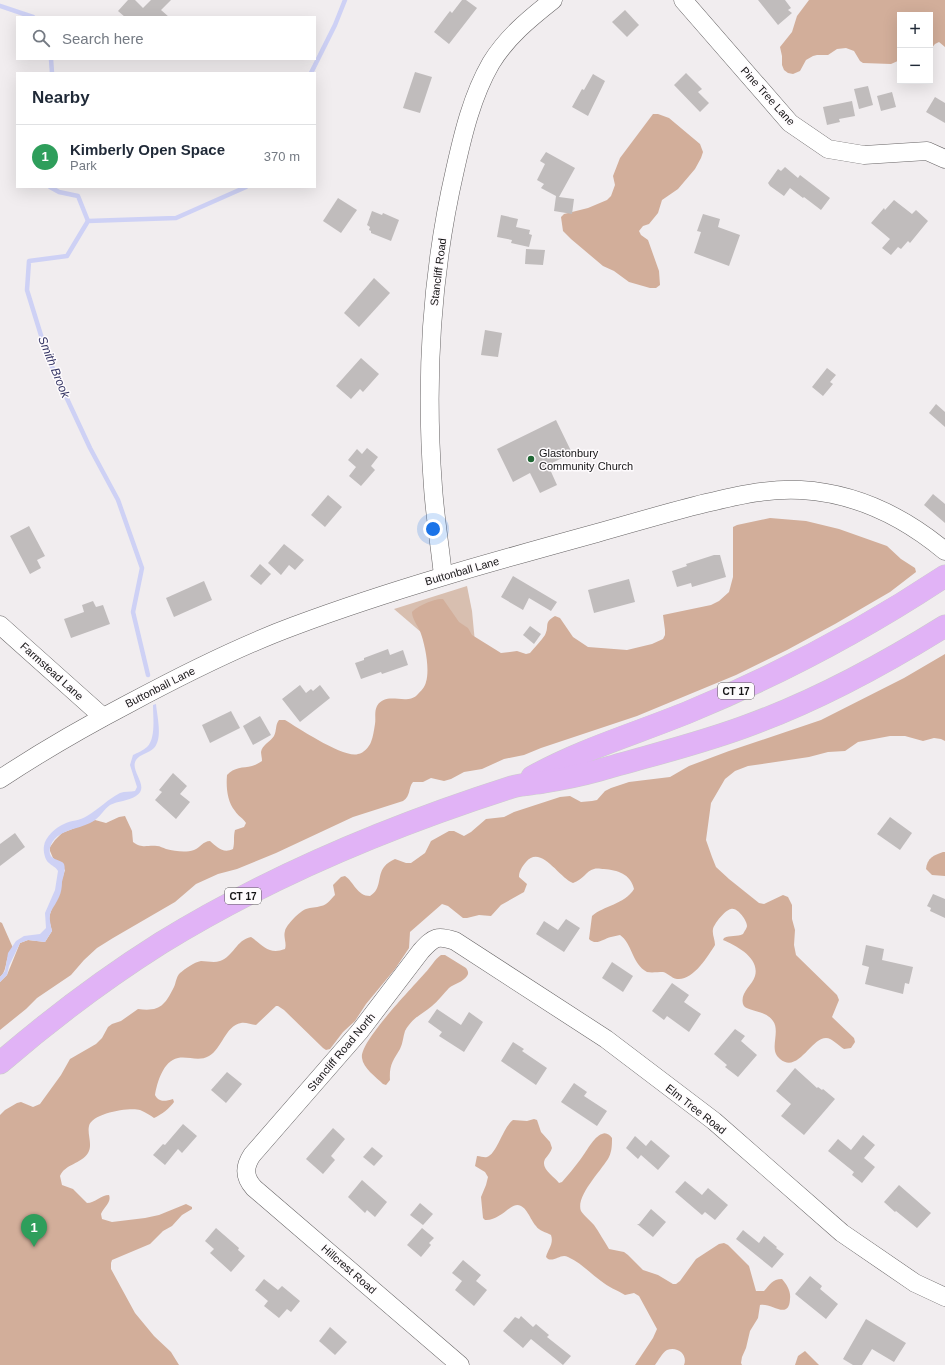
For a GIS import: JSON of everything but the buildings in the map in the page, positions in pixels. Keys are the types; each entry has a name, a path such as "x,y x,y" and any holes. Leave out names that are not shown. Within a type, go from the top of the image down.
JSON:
{"main road":[{"name":"CT 17","path":"0,1063 33,1035 95,987 160,944 228,905 285,876 343,850 436,813 517,785 546,769 588,750 690,711 764,679 856,631 945,576"},
{"name":"CT 17","path":"517,785 570,777 596,771 751,725 804,703 856,677 945,626"}],"street":[{"name":"Stancliff Road","path":"443,576 433,489 430,435 430,372 436,278 449,197 470,110 483,79 499,51 510,38 553,0"},
{"name":"Pine Tree Lane","path":"683,0 790,123 828,149 864,155 927,151 945,159"},
{"name":"Buttonball Lane","path":"0,779 49,748 158,688 214,660 292,626 372,598 443,576 681,509 745,494 772,490 802,490 826,493 855,500 896,517 915,528 945,551"},
{"name":"Farmstead Lane","path":"0,625 103,717"},
{"name":"Stancliff Road North","path":"246,1169 248,1161 252,1155 360,1031 421,951 437,937"},
{"name":"Elm Tree Road","path":"437,937 455,941 606,1039 714,1121 842,1233 915,1283 945,1297"},
{"name":"Hillcrest Road","path":"246,1169 246,1176 254,1188 460,1365"}],"shaded area":[{"path":"809,0 945,0 945,47 939,42 933,46 933,12 897,12 897,61 891,64 863,63 854,51 846,48 837,49 828,55 813,56 806,60 800,71 793,74 788,73 784,70 782,65 780,47 792,32 797,16"},
{"path":"653,114 658,114 669,118 700,144 703,152 695,169 678,189 662,200 658,213 649,224 643,226 639,231 641,235 648,240 659,271 660,285 656,288 650,288 629,282 614,271 603,266 563,231 561,217 564,214 588,208 607,200 611,196 615,185 613,176 620,158"},
{"path":"770,518 806,521 839,529 887,546 901,559 915,568 916,572 890,592 835,624 736,675 637,716 524,755 504,759 482,769 464,772 444,781 431,778 423,782 413,782 406,799 403,801 353,817 276,853 237,869 218,874 196,884 175,902 97,948 71,975 37,998 0,1030 0,982 7,975 20,943 28,940 45,942 52,931 49,919 50,914 65,870 53,858 50,847 62,833 95,820 106,823 125,816 132,831 133,842 139,845 158,846 180,851 191,851 205,842 210,841 223,850 226,851 233,849 235,830 244,827 246,823 236,813 230,803 227,789 227,775 236,769 253,766 262,761 261,752 265,745 274,736 279,720 285,720 310,736 333,748 343,752 358,754 366,750 371,742 375,724 376,708 381,701 386,699 413,698 423,689 427,677 425,649 422,636 412,614 412,612 418,607 431,601 443,599 459,622 468,628 472,635 501,653 517,651 526,654 530,653 545,635 548,622 555,616 560,618 573,637 588,647 627,650 652,644 663,639 665,635 663,615 711,605 719,601 729,592 733,577 733,527"},
{"path":"467,586 472,611 476,653 443,651 394,609"},
{"path":"945,654 945,741 934,738 923,741 905,736 890,736 858,742 845,751 828,752 809,757 748,766 735,771 725,779 711,803 706,840 716,867 759,903 764,904 783,895 788,897 792,905 796,955 837,995 839,1000 832,1017 854,1038 855,1042 851,1048 844,1049 826,1038 815,1043 799,1059 793,1062 787,1062 780,1059 775,1051 776,1030 773,1021 765,1014 747,1008 743,1004 743,996 754,980 756,970 754,964 751,958 741,949 723,940 726,937 743,934 747,928 747,923 741,914 736,910 729,910 723,914 718,921 713,929 715,945 699,967 689,976 683,979 677,979 663,972 647,972 638,964 627,943 620,935 597,942 589,939 592,916 625,898 634,889 627,876 614,870 595,869 591,870 573,883 544,859 538,857 532,858 522,867 519,877 527,884 524,892 501,905 491,916 479,915 463,918 448,906 442,904 410,932 409,948 395,969 366,1004 355,1021 343,1032 330,1049 326,1050 323,1048 284,1010 276,1006 256,1025 241,1023 231,1028 217,1048 209,1056 201,1059 178,1058 168,1063 159,1079 155,1095 161,1100 165,1101 173,1099 174,1102 160,1115 154,1118 140,1110 128,1109 104,1114 92,1121 89,1126 90,1147 88,1153 81,1160 69,1166 62,1172 60,1176 62,1185 73,1189 87,1203 109,1195 110,1198 108,1203 101,1214 102,1219 112,1222 159,1215 186,1204 192,1207 192,1209 182,1215 172,1226 163,1231 150,1244 112,1260 111,1263 111,1269 135,1313 154,1336 171,1352 179,1365 0,1365 0,1115 5,1110 17,1103 21,1102 33,1107 40,1104 61,1075 70,1059 96,1044 102,1038 108,1027 112,1024 121,1021 138,1009 145,1010 161,1006 168,998 178,976 182,971 201,961 215,962 225,959 242,941 251,937 267,949 279,951 285,949 285,933 288,925 303,910 317,907 329,902 335,895 333,885 341,877 345,876 362,894 370,896 376,890 382,871 388,863 395,859 406,863 411,863 425,853 431,841 449,831 454,831 464,836 486,819 504,817 514,812 560,797 570,796 581,802 592,801 597,800 605,791 629,782 670,777 689,766 821,720 904,678"},
{"path":"945,852 945,876 932,875 926,869 928,862 934,856"},
{"path":"0,922 2,923 13,948 8,956 4,971 0,977"},
{"path":"441,955 445,955 466,968 468,975 463,980 449,988 434,1004 414,1019 408,1026 405,1031 401,1047 392,1063 390,1080 386,1085 383,1084 370,1072 363,1062 363,1050 377,1028"},
{"path":"534,1119 537,1120 541,1132 550,1142 552,1148 545,1159 544,1166 559,1183 562,1182 569,1174 599,1135 603,1133 612,1138 609,1157 590,1183 580,1205 581,1211 594,1225 609,1249 624,1252 643,1270 658,1275 673,1284 676,1284 680,1281 696,1259 719,1244 724,1243 728,1245 749,1266 756,1291 764,1291 773,1281 782,1279 789,1291 789,1305 783,1310 760,1305 758,1318 750,1331 742,1357 742,1365 684,1365 685,1358 681,1352 671,1349 663,1353 655,1365 635,1365 653,1338 657,1329 639,1296 634,1293 625,1295 610,1287 568,1257 563,1256 551,1260 548,1259 546,1257 551,1244 551,1235 537,1228 526,1210 519,1205 515,1205 492,1219 485,1220 483,1218 481,1197 488,1177 485,1172 475,1166 477,1156 486,1157 491,1155 509,1123 513,1120 527,1121"},
{"path":"805,1351 819,1365 795,1365 798,1356"}],"water":[{"path":"156,704 159,727 157,744 152,750 138,758 135,764 135,769 141,784 140,792 133,798 110,805 95,820 63,833 53,841 50,848 51,855 55,859 63,862 65,869 62,888 50,915 52,931 45,942 28,940 20,943 9,966 7,975 0,982 0,977 5,971 8,953 16,941 24,936 40,934 46,928 45,913 55,890 58,871 45,858 44,848 46,839 58,827 84,818 120,793 135,791 137,787 130,765 133,755 146,748 150,743 153,733 153,705"}],"waterway":[{"name":"Smith Brook","path":"312,72 335,25 345,0"},
{"path":"0,6 30,16"},
{"path":"51,60 52,72"},
{"path":"52,188 59,192 78,196 88,221"},
{"name":"Smith Brook","path":"148,675 133,612 142,568 118,500 90,448 48,358 27,290 29,261 67,256 88,221 176,218 244,188"}],"place":[{"name":"Glastonbury Community Church","path":"531,459"},
{"name":"Kimberly Open Space","path":"34,1247"}]}
